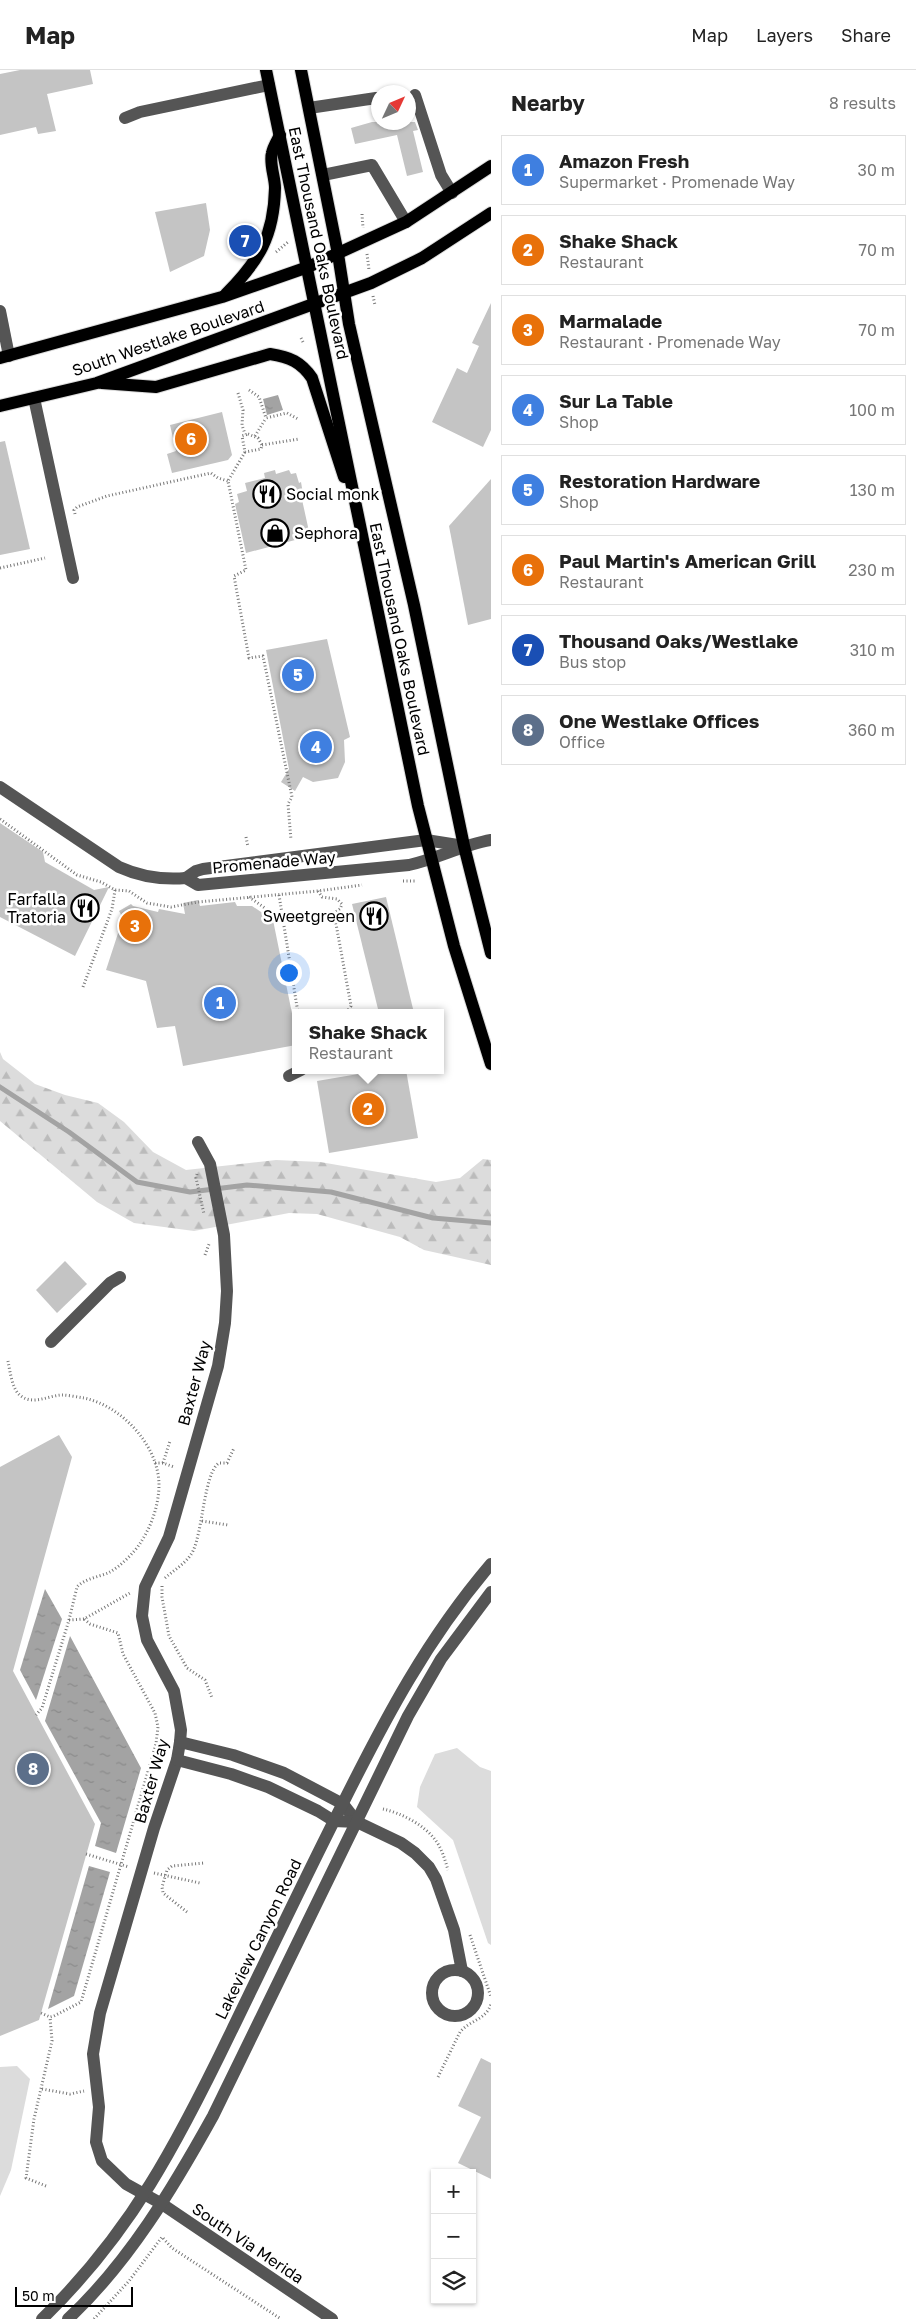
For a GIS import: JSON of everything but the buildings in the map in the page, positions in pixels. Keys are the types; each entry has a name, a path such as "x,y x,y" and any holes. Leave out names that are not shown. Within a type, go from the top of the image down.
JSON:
{"main road":[{"name":"East Thousand Oaks Boulevard","path":"266,70 426,840 456,956 491,1064"},
{"name":"East Thousand Oaks Boulevard","path":"301,70 338,254 349,324 414,605 464,846 491,952"},
{"path":"222,297 249,271 262,249 274,199 275,179 271,154 280,135"},
{"name":"South Westlake Boulevard","path":"4,357 222,297 308,266 406,222 491,166"},
{"name":"South Westlake Boulevard","path":"0,406 97,383 371,283 422,258 491,213"},
{"path":"97,383 156,387 270,354 289,358 305,368 312,378 334,452 357,513"}],"street":[{"path":"125,118 140,112 269,85"},
{"path":"416,98 441,175 452,193"},
{"path":"309,108 371,99"},
{"path":"323,175 372,165 406,222"},
{"path":"0,311 4,357"},
{"path":"34,398 74,578"},
{"path":"0,786 119,867 133,874 166,880 186,878"},
{"name":"Promenade Way","path":"464,846 426,840 203,869 196,871 186,878 198,885 311,876 409,865 431,860 464,846 491,840"},
{"path":"289,1076 293,1074"},
{"name":"Baxter Way","path":"145,2195 122,2180 102,2161 96,2142 99,2107 93,2054 100,2013 154,1828 177,1760 180,1742 180,1721 174,1691 150,1647 142,1616 145,1586 169,1538 218,1366 225,1323 227,1291 226,1250 210,1164 198,1142"},
{"path":"52,1342 110,1283 120,1277"},
{"name":"Lakeview Canyon Road","path":"42,2319 98,2260 145,2195 191,2115 334,1821 415,1666 445,1621 491,1564"},
{"path":"68,2319 119,2262 162,2204 213,2116 408,1716 427,1683 470,1618 491,1592"},
{"path":"180,1742 233,1755 284,1773 343,1804 357,1822"},
{"path":"177,1760 231,1774 268,1787 334,1821 357,1822 401,1843 428,1866 436,1879 454,1930 462,1971"},
{"name":"South Via Merida","path":"145,2195 162,2204 332,2319"}],"path":[{"path":"362,214 375,305"},
{"path":"274,254 289,242"},
{"path":"301,338 304,344"},
{"path":"249,390 259,397 266,418"},
{"path":"238,393 243,410 242,429 244,434 241,440 246,452"},
{"path":"255,436 266,418 287,413 298,419"},
{"path":"244,434 255,436 262,446"},
{"path":"246,452 258,451 262,446 299,439"},
{"path":"246,452 228,481 246,570 234,576 235,589 250,658 263,656 292,797 288,804 291,840"},
{"path":"76,519 74,510 77,507 107,496 211,473 218,478 228,481"},
{"path":"0,568 45,558"},
{"path":"246,837 248,847"},
{"path":"82,986 112,908 116,890"},
{"path":"318,892 322,897 337,899 342,904 340,909 334,913 350,1006 348,1009"},
{"path":"279,895 297,1009"},
{"path":"249,897 283,920"},
{"path":"196,1178 204,1215"},
{"path":"205,1255 209,1243"},
{"path":"8,1361 19,1396 30,1401 63,1395 86,1399 108,1407 126,1419 142,1438 155,1463 159,1484 158,1501 153,1519 141,1542 126,1559 110,1572 78,1585 70,1620 42,1708 36,1715"},
{"path":"163,1462 170,1441"},
{"path":"212,1698 206,1680 187,1668 169,1636 162,1598 163,1580 187,1560 192,1553 202,1521 210,1472 219,1463 228,1463 230,1461 234,1448"},
{"path":"155,1463 163,1462 174,1467"},
{"path":"202,1521 228,1525"},
{"path":"70,1620 84,1619 130,1592"},
{"path":"42,2013 50,2016 81,2002 152,1764 158,1727 155,1713 123,1654 118,1633 90,1624 84,1619"},
{"path":"152,1764 157,1766"},
{"path":"187,1912 163,1892 162,1887 167,1870 172,1866 204,1863"},
{"path":"172,1878 200,1883"},
{"path":"438,2077 460,2032 465,2026 485,2016 490,2010 491,2004"},
{"path":"46,2186 26,2178 34,2119 52,2041 50,2016"},
{"path":"42,2089 70,2094 98,2089"},
{"path":"94,2319 128,2281 162,2237 172,2248 282,2319"}],"green space":[{"path":"0,1052 3,1059 35,1084 65,1095 98,1103 124,1122 153,1152 186,1170 276,1160 320,1162 436,1182 460,1178 483,1159 491,1160 491,1265 424,1250 400,1237 317,1214 289,1213 194,1231 134,1223 97,1202 0,1121"},
{"path":"457,1748 480,1767 491,1771 491,1945 488,1943 453,1840 417,1807 420,1787 435,1754"},
{"path":"17,2066 30,2079 11,2170 0,2196 0,2067"}],"water":[{"path":"278,395 283,410 267,415 263,399"},
{"path":"45,1589 62,1619 36,1700 20,1670"},
{"path":"70,1636 141,1768 116,1853 95,1846 101,1823 45,1721"},
{"path":"89,1866 110,1872 74,1996 48,2009"}],"waterway":[{"path":"0,1087 69,1132 137,1182 190,1192 247,1185 331,1192 433,1218 491,1223"}],"place":[{"name":"Thousand Oaks/Westlake","path":"245,241"},
{"name":"Paul Martin's American Grill","path":"191,439"},
{"name":"Social monk","path":"267,494"},
{"name":"Sephora","path":"275,533"},
{"name":"Restoration Hardware","path":"298,675"},
{"name":"Sur La Table","path":"316,747"},
{"name":"Farfalla Tratoria","path":"85,908"},
{"name":"Sweetgreen","path":"374,916"},
{"name":"Marmalade","path":"135,926"},
{"name":"Amazon Fresh","path":"220,1003"},
{"name":"Shake Shack","path":"368,1109"},
{"name":"One Westlake Offices","path":"33,1769"}]}
